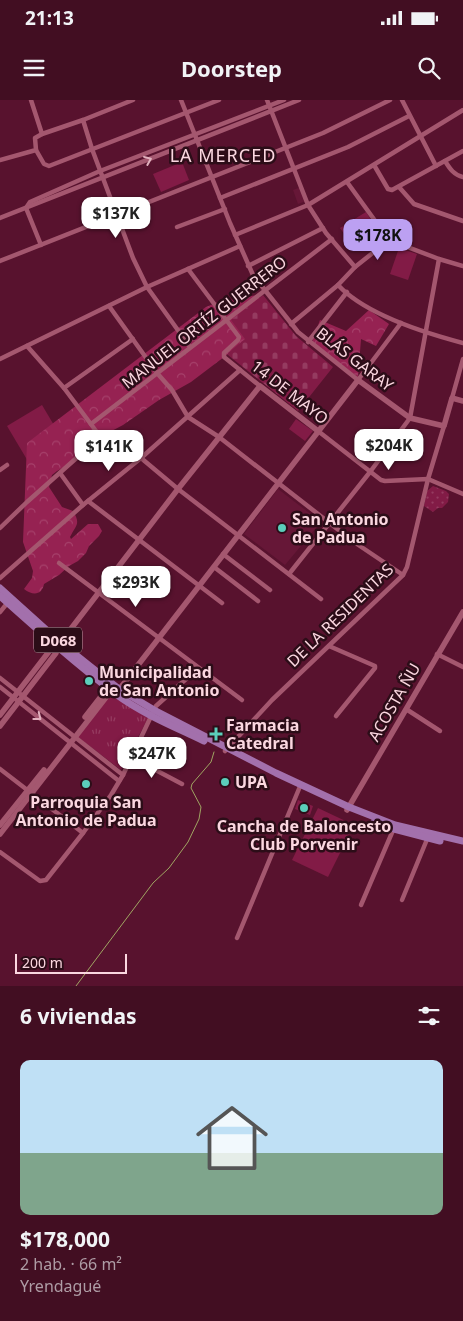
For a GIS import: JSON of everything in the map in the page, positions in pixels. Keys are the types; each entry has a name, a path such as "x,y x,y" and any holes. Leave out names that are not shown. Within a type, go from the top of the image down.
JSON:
{"main road":[{"name":"D068","path":"0,588 5,599 59,645 113,688 152,712 348,808 394,827 463,845"},
{"name":"D068","path":"428,836 463,841"}],"street":[{"path":"31,100 42,134"},
{"path":"133,100 35,138 36,150 44,164 49,166 219,100"},
{"name":"BLÁS GARAY","path":"181,100 248,266 290,324 308,342 410,418 444,426"},
{"path":"267,100 308,205 323,228 355,267"},
{"path":"31,204 197,140 284,100"},
{"path":"0,218 26,208 100,171 270,108 299,100"},
{"path":"0,261 323,133 390,100"},
{"path":"402,100 408,116 436,166"},
{"path":"236,235 308,205 463,110"},
{"path":"220,198 348,146 408,116"},
{"path":"83,120 102,178 133,258 147,287 190,347"},
{"path":"0,160 36,150"},
{"path":"374,165 388,189 392,190 463,151"},
{"path":"445,161 451,170 463,178"},
{"path":"347,182 389,240 439,260 463,266"},
{"path":"399,187 414,204 463,221"},
{"path":"26,208 40,245"},
{"path":"178,227 225,209"},
{"path":"248,266 323,228"},
{"name":"MANUEL ORTÍZ GUERRERO","path":"91,424 332,239"},
{"path":"290,324 389,240"},
{"path":"0,359 147,287 240,246"},
{"path":"288,574 370,472 410,418 424,333 439,260"},
{"path":"188,269 225,320"},
{"path":"338,284 378,312 401,323 424,333 463,343"},
{"path":"308,342 347,292"},
{"path":"109,306 178,400 188,417 219,437 368,551 403,575"},
{"name":"14 DE MAYO","path":"225,320 239,338 224,355 240,370 370,472 385,481 428,480 463,494"},
{"path":"0,834 29,792 71,738 113,688 159,638 401,323"},
{"path":"64,388 133,339"},
{"path":"0,528 26,502 99,438 99,435 64,388 27,346"},
{"name":"DE LA RESIDENTAS","path":"226,749 272,700 403,575 407,567 428,480 463,358"},
{"path":"0,578 141,458 240,370"},
{"path":"0,726 51,649 59,645 178,489 260,386"},
{"path":"452,398 463,401"},
{"path":"141,458 178,489 321,599"},
{"path":"0,470 7,465"},
{"path":"60,472 86,503 222,603"},
{"path":"223,554 270,590"},
{"path":"59,563 242,700"},
{"path":"214,567 258,601"},
{"path":"0,612 5,599"},
{"name":"ACOSTA ÑU","path":"348,808 463,612"},
{"path":"329,646 373,663 375,666 336,716"},
{"path":"437,654 463,667"},
{"path":"0,852 43,882 83,834 123,775 152,712 165,697 196,670 196,667"},
{"path":"0,678 19,697 71,738 95,753 123,775"},
{"path":"0,687 19,697"},
{"path":"0,715 19,697"},
{"path":"406,709 440,731"},
{"path":"71,738 119,781"},
{"path":"90,757 95,753"},
{"path":"131,757 182,784"},
{"path":"0,769 83,834"},
{"path":"237,938 300,786"},
{"path":"0,825 29,792"},
{"path":"361,905 394,827"},
{"path":"402,900 428,836"}],"shaded area":[{"path":"301,187 306,201 298,204 293,190"},
{"name":"San Antonio de Padua","path":"278,489 321,522 285,565 244,534"}],"green space":[{"path":"182,162 189,180 161,192 153,174"},
{"path":"366,212 377,229 352,245 340,228"},
{"path":"399,248 417,254 408,280 390,274"},
{"path":"257,295 274,319 191,382 106,434 68,465 52,475 49,487 62,507 73,511 77,519 77,524 70,537 71,539 88,524 98,524 102,531 78,561 44,584 39,592 34,593 24,589 32,578 33,571 23,542 27,443 206,307 218,302"},
{"path":"263,295 296,336 333,367 298,411 228,355 245,339 231,320"},
{"path":"369,310 389,324 376,346 361,339 358,377 311,345 320,320 346,331"},
{"path":"42,405 67,447 32,468 7,426"},
{"path":"296,419 313,431 305,441 289,429"},
{"path":"433,486 449,494 448,502 442,508 438,508 433,512 424,506 427,491"},
{"path":"110,694 148,718 121,770 78,737"},
{"name":"Cancha de Baloncesto Club Porvenir","path":"298,800 313,806 310,815 295,809"},
{"path":"318,808 354,825 328,877 292,860"}],"waterway":[{"path":"76,986 153,883 169,868 188,842 199,819 201,807 191,788 192,784 211,762 214,752"}],"place":[{"name":"San Antonio de Padua","path":"282,528"},
{"name":"Municipalidad de San Antonio","path":"89,681"},
{"name":"Farmacia Catedral","path":"216,734"},
{"name":"UPA","path":"225,782"},
{"name":"Parroquia San Antonio de Padua","path":"86,784"},
{"name":"Cancha de Baloncesto Club Porvenir","path":"304,808"}],"district":[{"name":"LA MERCED","path":"223,155"}]}
